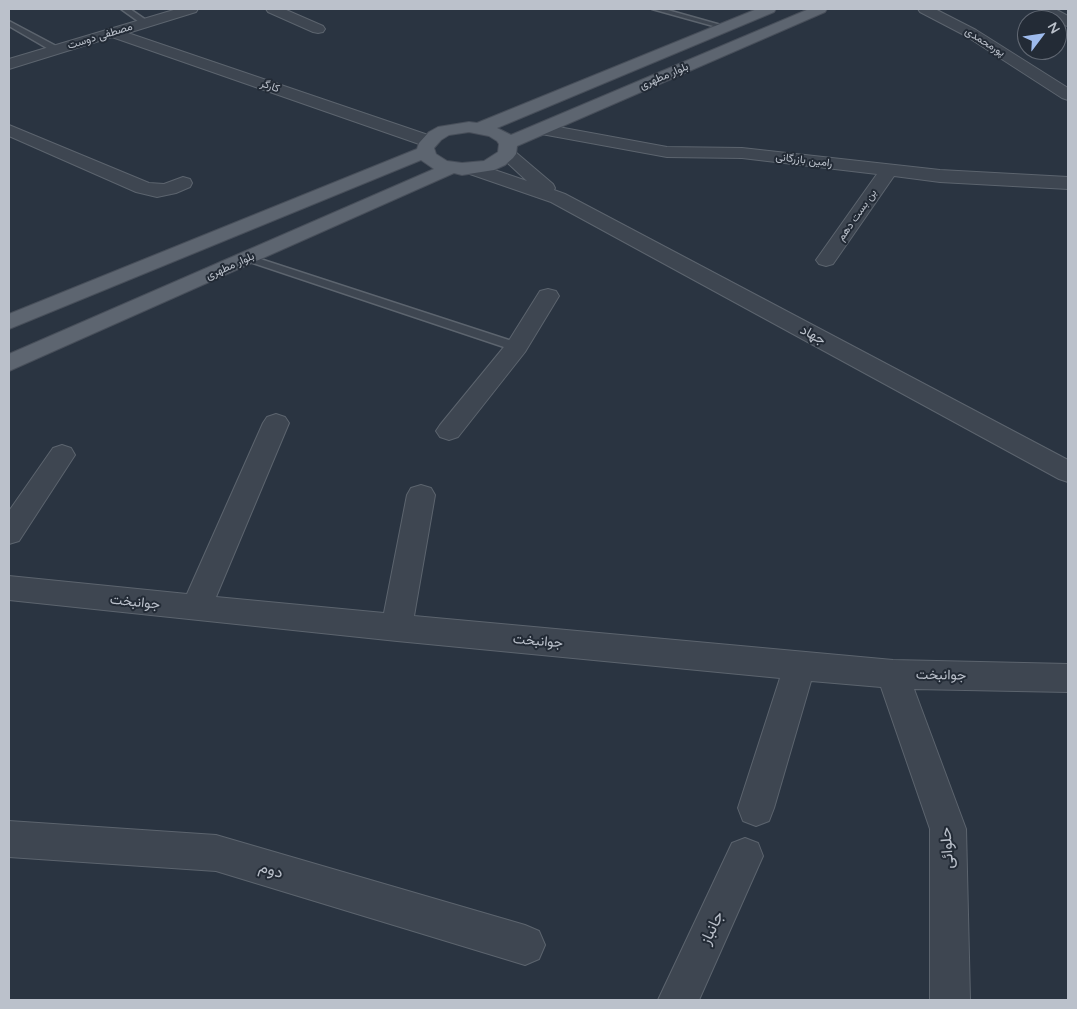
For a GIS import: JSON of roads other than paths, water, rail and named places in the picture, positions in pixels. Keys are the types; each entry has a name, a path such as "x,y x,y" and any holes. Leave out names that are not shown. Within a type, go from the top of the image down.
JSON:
{"main road":[{"name":"بلوار مطهری","path":"482,128 769,9"},
{"name":"بلوار مطهری","path":"9,363 451,168 474,169 500,161 508,149 542,129 820,9"},
{"path":"9,322 427,147 444,131 469,127 482,128 503,137 508,149"},
{"path":"427,147 434,162 451,168"}],"street":[{"name":"مصطفی دوست","path":"10,62 191,9"},
{"path":"273,9 318,29"},
{"name":"پورمحمدی","path":"924,9 971,33 1068,95"},
{"path":"1045,9 1068,22"},
{"name":"کارگر","path":"111,32 427,147"},
{"name":"رامین بازرگانی","path":"542,129 667,152 742,152 940,176 1068,183"},
{"path":"9,130 143,188 157,191 169,189 183,183"},
{"path":"508,149 558,198"},
{"path":"474,169 558,198"},
{"name":"بن بست دهم","path":"826,260 889,170"},
{"name":"جهاد","path":"558,198 1068,472"},
{"path":"449,431 517,347 548,296"},
{"path":"196,608 276,423"},
{"path":"9,533 62,455"},
{"path":"397,628 421,495"},
{"name":"جوانبخت","path":"9,588 397,628 893,674 1068,678"},
{"path":"756,808 800,665"},
{"name":"حلوائی","path":"893,674 948,829 950,1000"},
{"name":"دوم","path":"9,840 216,854 525,945"},
{"name":"جانباز","path":"678,1000 745,856"}],"lane":[{"path":"125,9 145,22"},
{"path":"656,9 724,27"},
{"path":"9,23 55,49"},
{"path":"248,258 517,347"}]}
